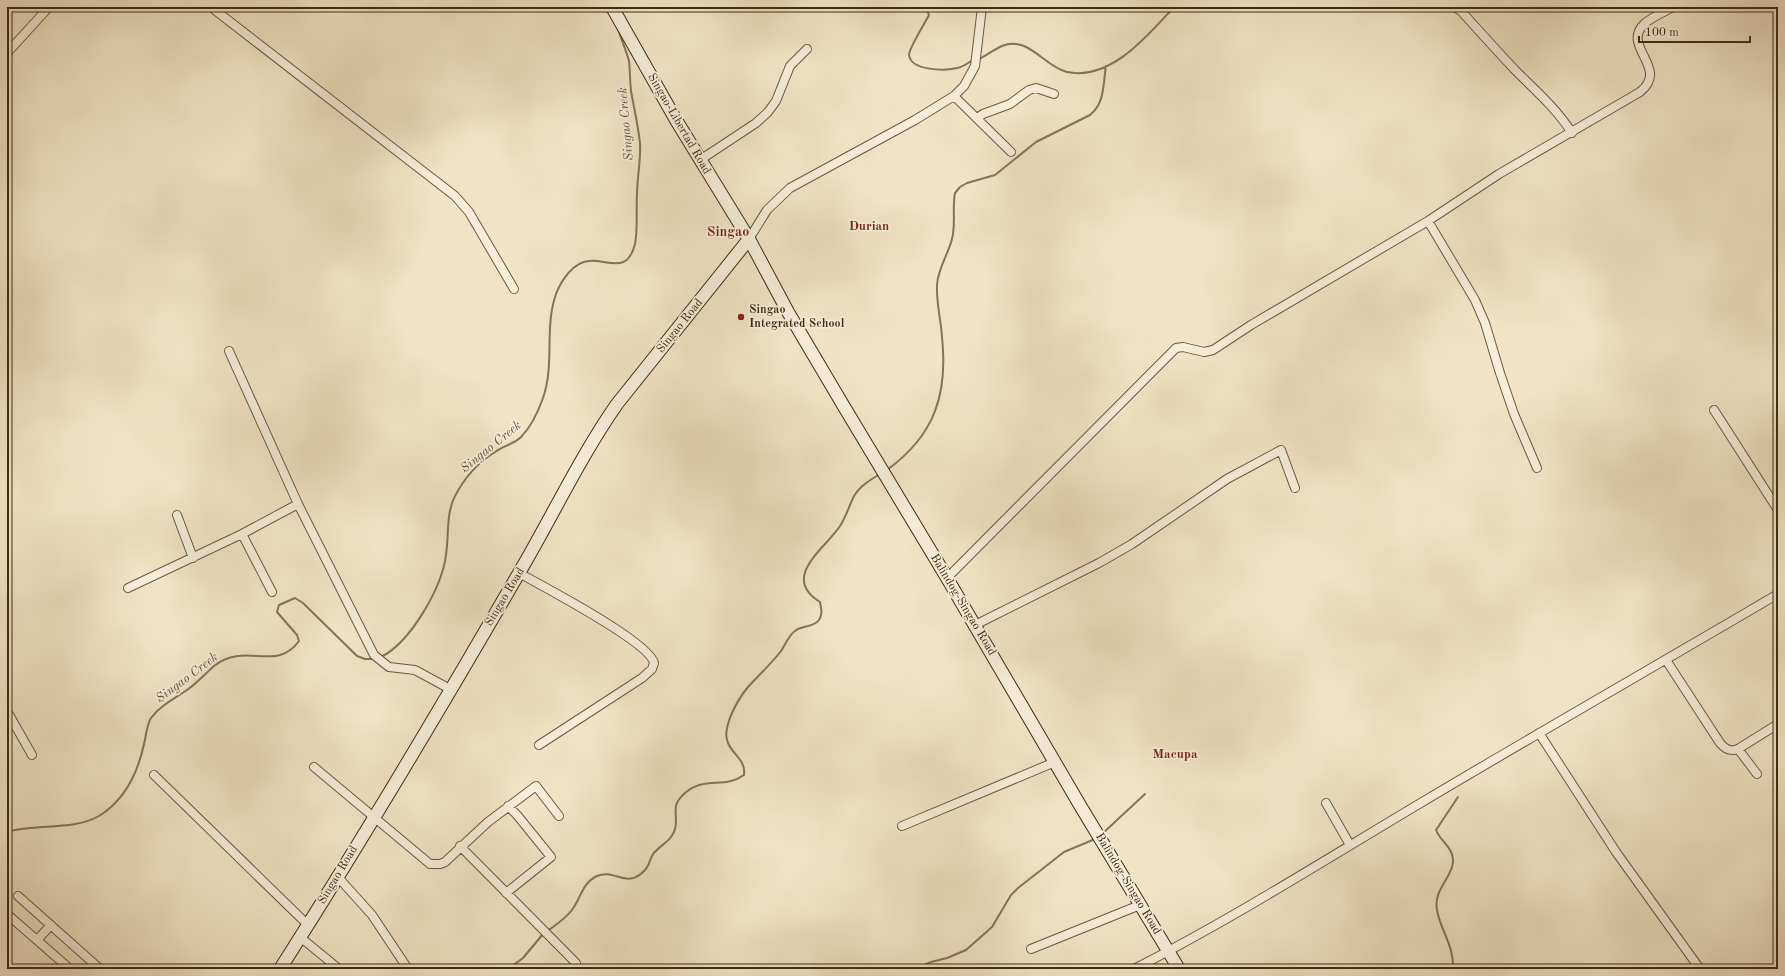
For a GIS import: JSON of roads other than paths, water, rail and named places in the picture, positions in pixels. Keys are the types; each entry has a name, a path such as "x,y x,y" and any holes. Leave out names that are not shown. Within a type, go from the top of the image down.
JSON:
{"street":[{"path":"7,53 49,7"},
{"path":"211,7 455,196 469,212 514,289"},
{"name":"Singao-Libertad Road","path":"613,7 700,160 749,239"},
{"path":"749,239 767,210 790,188 915,120 954,96 964,86 975,66 982,7"},
{"path":"1455,7 1462,12 1498,52 1548,102 1572,133"},
{"path":"947,578 1176,348 1183,347 1204,352 1213,350 1251,325 1428,221 1499,174 1572,133 1646,88 1651,72 1640,48 1638,34 1640,28 1650,20 1673,7"},
{"path":"700,160 756,123 768,112 776,101 790,66 807,49"},
{"path":"977,118 983,114 1010,104 1029,90 1036,88 1045,89 1054,94"},
{"path":"954,96 1011,152"},
{"path":"1428,221 1475,300 1485,323 1514,414 1536,468"},
{"name":"Singao Road","path":"280,969 338,876 519,573 604,422 749,239"},
{"name":"Balindog-Singao Road","path":"749,239 804,340 1179,969"},
{"path":"229,351 298,504 374,655 389,667 415,670 450,689"},
{"path":"1714,410 1778,510"},
{"path":"975,625 1099,563 1132,544 1227,479 1281,450 1295,488"},
{"path":"128,588 242,534 298,504"},
{"path":"177,515 193,558"},
{"path":"242,534 272,592"},
{"path":"519,573 624,635 649,654 654,664 652,669 642,678 539,744"},
{"path":"1134,969 1302,875 1539,733 1778,594"},
{"path":"1666,660 1720,743 1730,750 1738,749 1778,724"},
{"path":"7,711 32,755"},
{"path":"1539,733 1616,852 1700,969"},
{"path":"1738,749 1757,774"},
{"path":"902,826 1055,762"},
{"path":"314,767 430,864 440,864 444,862 460,846 508,806 536,786 559,816"},
{"path":"154,775 308,925"},
{"path":"1326,803 1350,845"},
{"path":"506,893 551,857 518,815 508,806"},
{"path":"460,846 576,963"},
{"path":"338,876 372,915 408,969"},
{"path":"18,896 100,969"},
{"path":"1031,949 1140,905"},
{"path":"7,914 70,969"},
{"path":"37,940 51,925"},
{"path":"300,937 339,969"}],"waterway":[{"name":"Singao Creek","path":"622,13 625,7"},
{"name":"Singao Creek","path":"926,7 929,15 914,41 909,55 911,60 916,64 929,69 959,68 971,61"},
{"name":"Singao Creek","path":"981,58 999,47 1012,44 1028,48 1059,69 1067,72 1083,73 1099,70 1113,63 1127,53 1140,42 1174,7"},
{"name":"Singao Creek","path":"381,657 392,650 414,627 432,597 443,568 446,555 450,510 455,496 463,483 472,471 489,456 521,437 537,414 547,385 552,307 556,294 564,278 573,268 583,262 596,261 616,263 622,262 632,254 636,232 640,143 631,91 629,61 618,29"},
{"path":"887,470 903,457 917,442 927,428 935,412 940,395 943,377 943,358 937,285 939,273 953,233 955,193 960,187 967,183 995,175 1036,142 1090,115 1095,110 1101,99 1106,66"},
{"path":"549,930 570,913 585,887 592,879 603,874 610,874 627,879 632,878 639,876 648,867 653,854 671,837 676,824 677,802 685,793 700,785 729,781 744,775 743,765 730,747 726,737 729,722 735,706 748,687 781,651 793,633 798,629 817,623 819,620 821,613 820,602 809,592 804,583 805,573 809,563 840,526 856,492 880,474"},
{"name":"Singao Creek","path":"7,832 18,829 78,824 89,821 108,809 123,794 134,775 141,754 148,723 159,709 191,687 214,666 226,659 238,656 281,655 290,650 299,641 297,635 277,612 279,605 295,598 303,603 357,656 365,659 373,659"},
{"path":"1102,834 1145,794"},
{"path":"1453,969 1453,960 1439,918 1436,903 1440,890 1452,868 1453,857 1436,830 1458,797"},
{"path":"916,969 931,962 947,958 966,950 992,927 1011,895 1018,888 1064,852 1095,839"},
{"path":"508,969 523,958 543,934"}],"place":[{"name":"Singao Integrated School","path":"741,317"}],"district":[{"name":"Durian","path":"869,226"},
{"name":"Singao","path":"728,232"},
{"name":"Macupa","path":"1175,754"}]}
